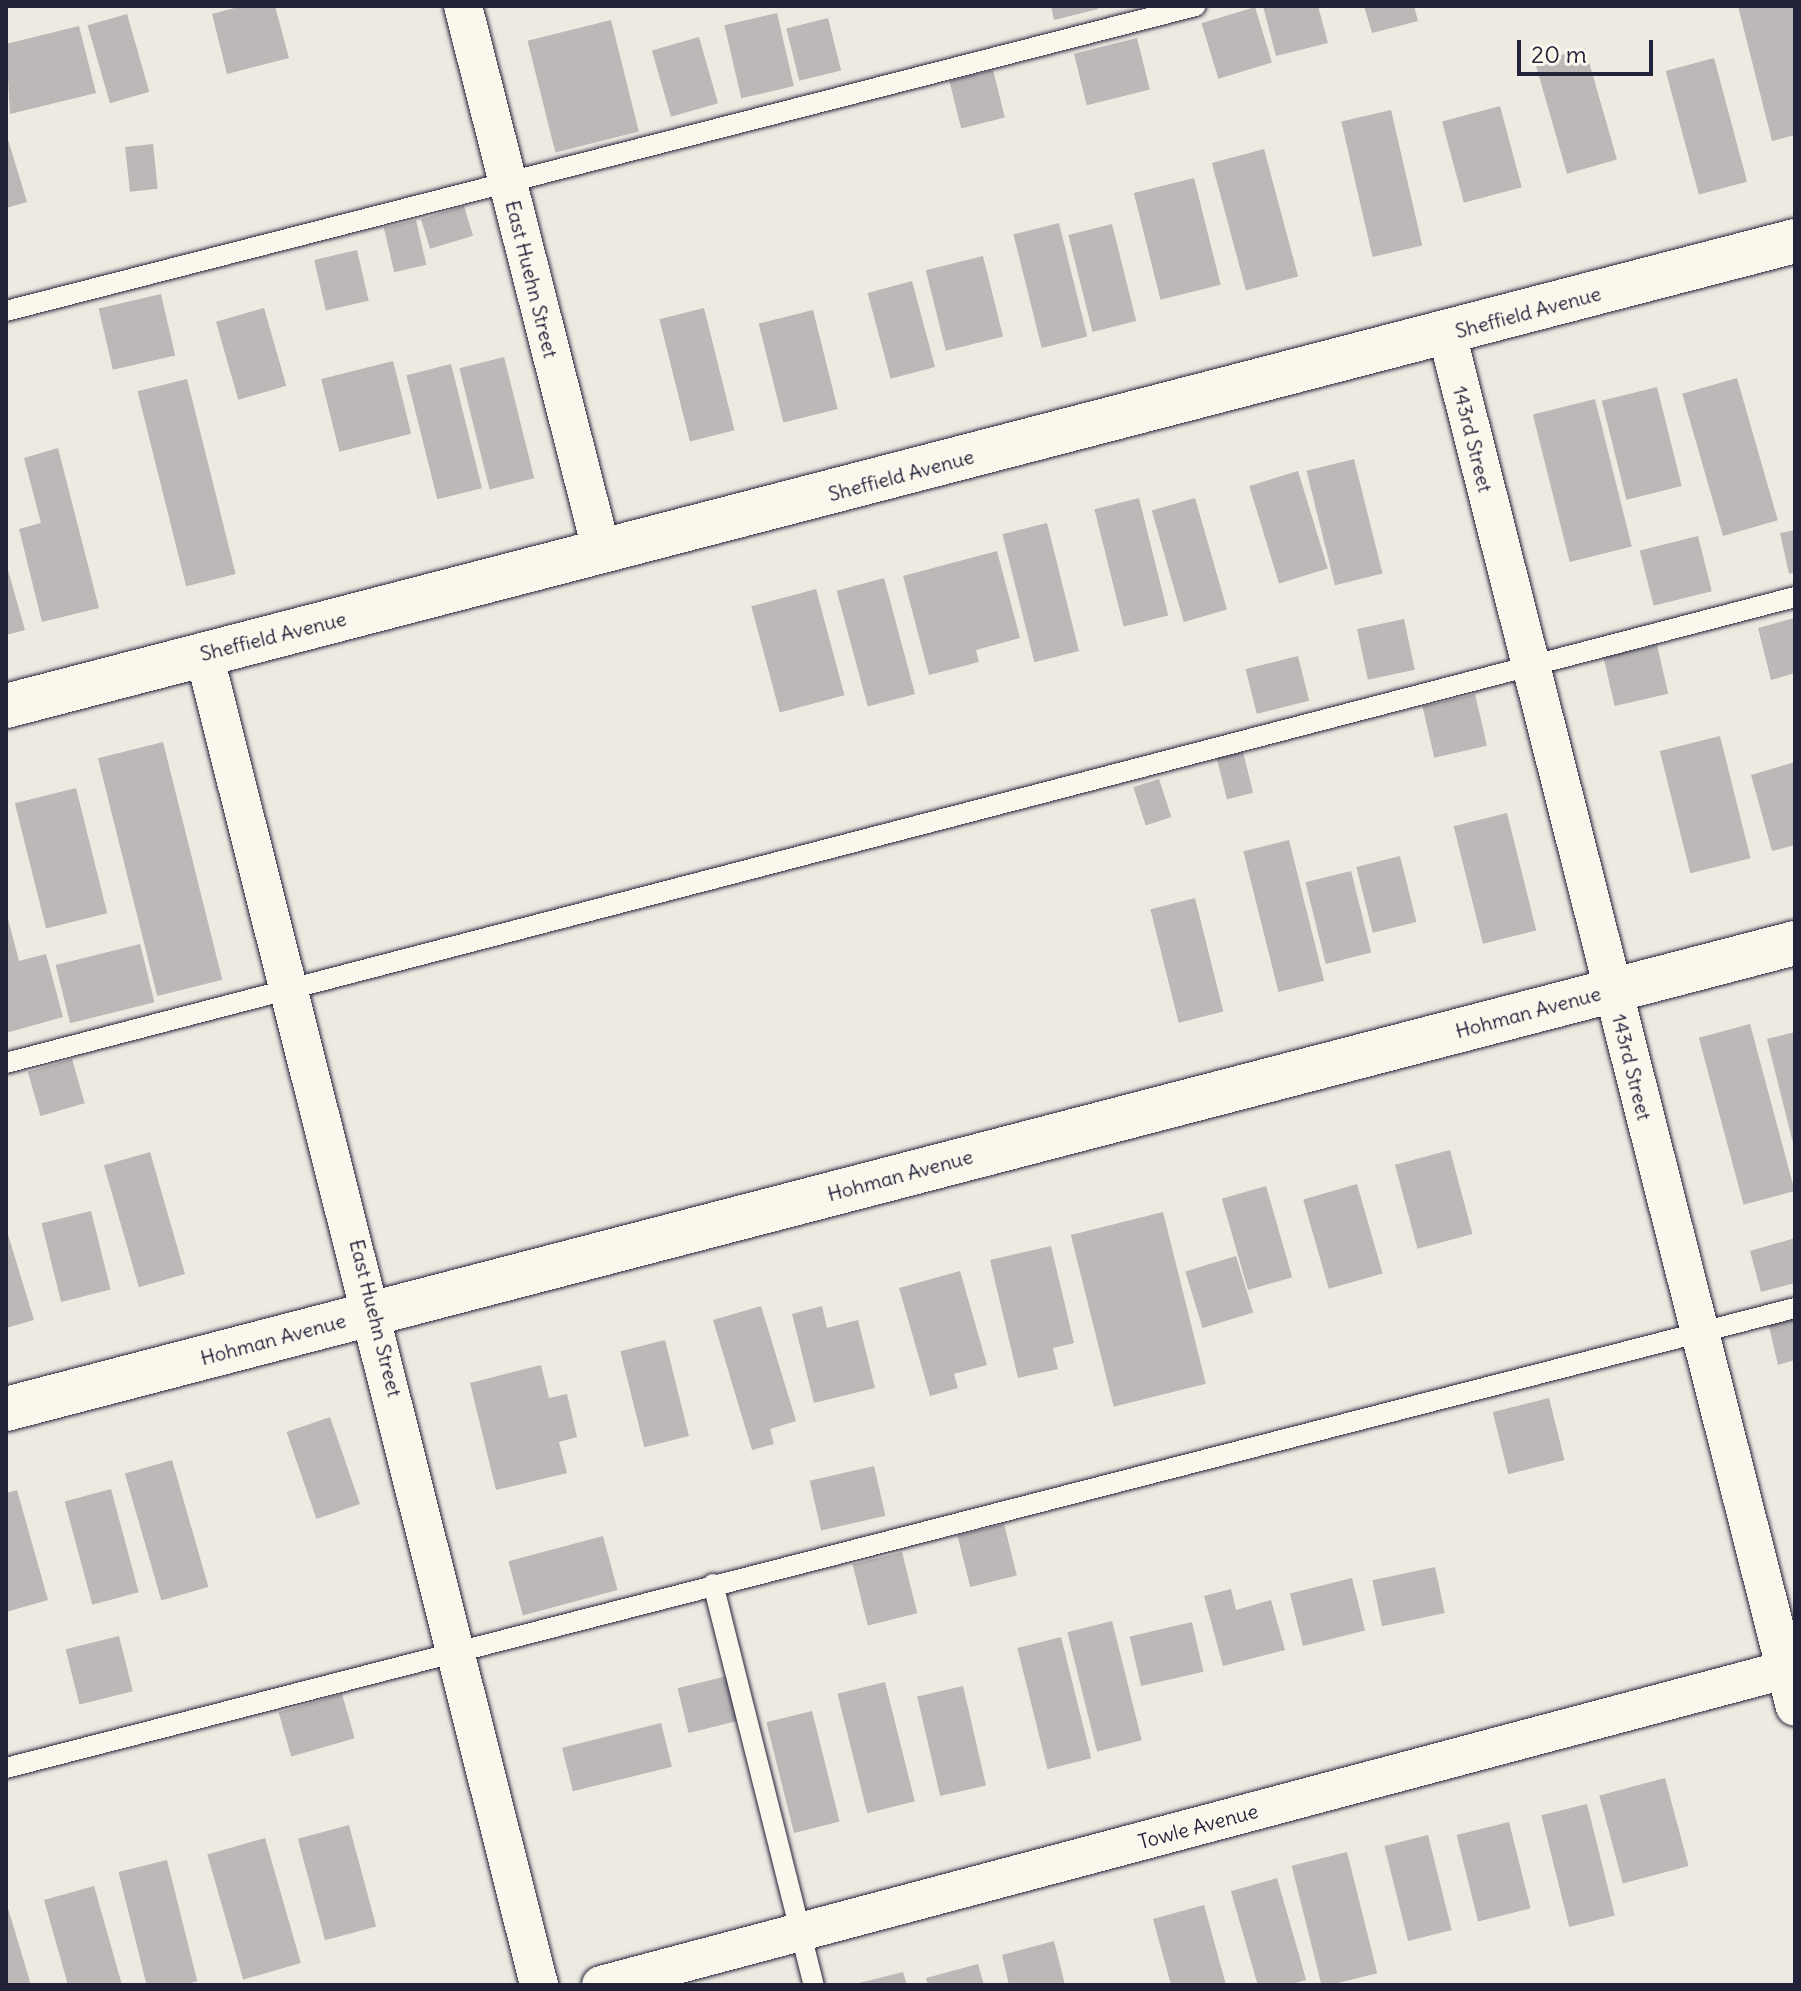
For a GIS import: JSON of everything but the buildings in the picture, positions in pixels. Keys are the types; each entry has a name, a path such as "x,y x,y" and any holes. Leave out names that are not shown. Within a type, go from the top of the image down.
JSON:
{"street":[{"name":"East Huehn Street","path":"463,6 602,553"},
{"name":"Sheffield Avenue","path":"6,706 1447,334 1795,241"},
{"name":"143rd Street","path":"1447,334 1700,1333 1790,1668 1795,1707"},
{"name":"East Huehn Street","path":"204,654 375,1313 539,1985"},
{"name":"Hohman Avenue","path":"6,1409 1795,943"},
{"name":"Towle Avenue","path":"601,1985 1790,1668"}],"lane":[{"path":"6,311 1196,6"},
{"path":"6,1063 1795,597"},
{"path":"6,1768 457,1649 1795,1308"},
{"path":"713,1584 814,1985"}]}
